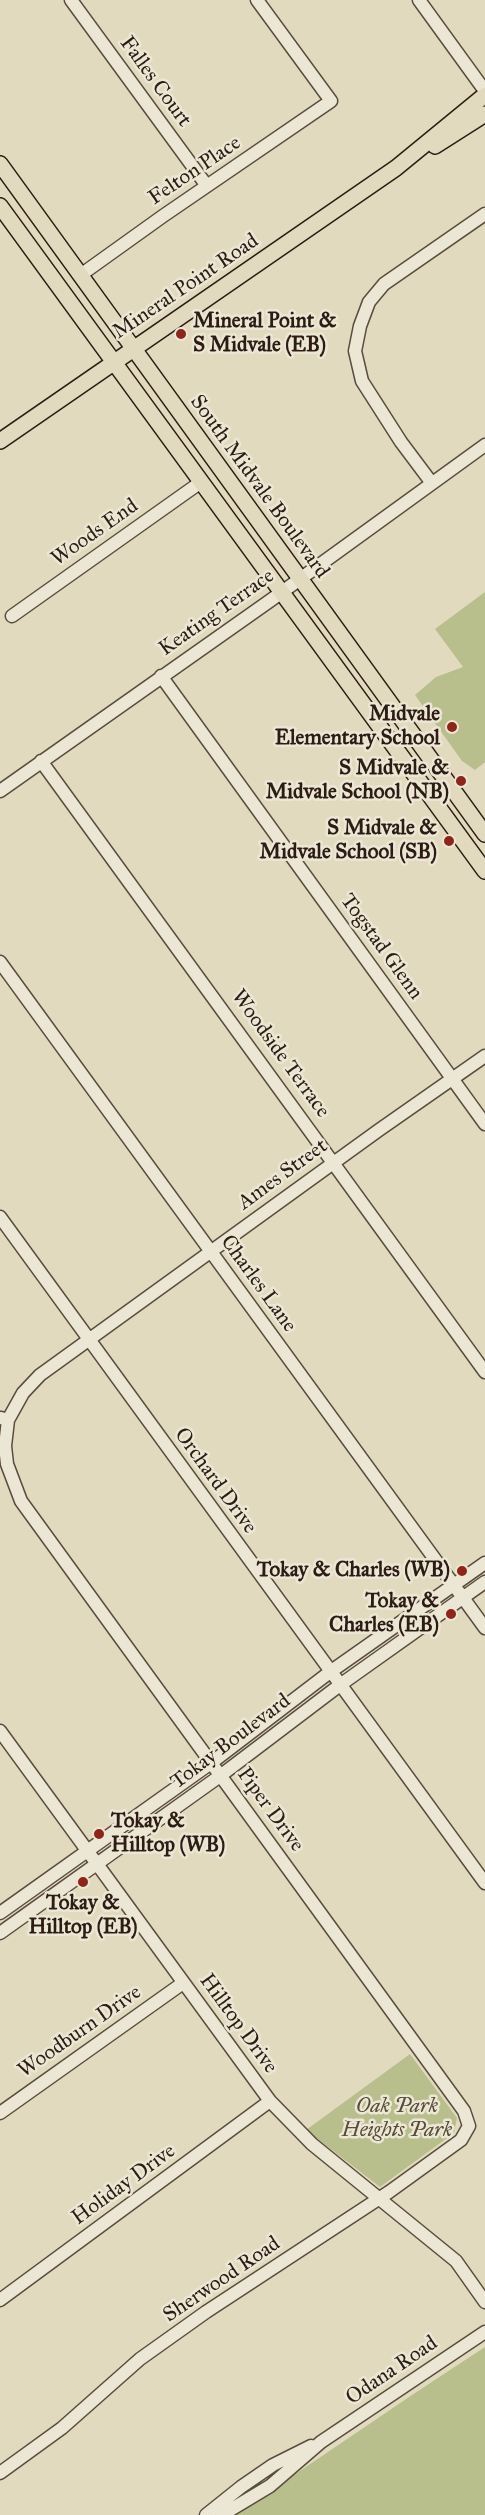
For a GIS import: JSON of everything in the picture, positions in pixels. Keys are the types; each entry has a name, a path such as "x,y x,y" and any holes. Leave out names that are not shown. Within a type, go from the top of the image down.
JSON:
{"main road":[{"name":"Mineral Point Road","path":"396,168 485,93"},
{"name":"Mineral Point Road","path":"0,441 396,168 485,114"},
{"name":"South Midvale Boulevard","path":"0,164 485,834"},
{"name":"South Midvale Boulevard","path":"0,206 485,871"}],"street":[{"name":"Falles Court","path":"71,0 207,186"},
{"name":"Felton Place","path":"81,274 331,101 257,0"},
{"path":"419,0 485,93"},
{"path":"431,483 400,442 362,381 355,351 360,326 369,302 384,284 485,214"},
{"name":"Keating Terrace","path":"0,791 485,445"},
{"name":"Woods End","path":"12,616 201,482"},
{"name":"Togstad Glenn","path":"161,676 485,1124"},
{"name":"Woodside Terrace","path":"41,761 485,1372"},
{"name":"Charles Lane","path":"0,962 485,1628"},
{"name":"Ames Street","path":"4,1419 33,1381 334,1162 485,1056"},
{"name":"Orchard Drive","path":"0,1217 485,1883"},
{"name":"Piper Drive","path":"4,1419 7,1464 21,1501 465,2111 469,2126"},
{"name":"Tokay Boulevard","path":"0,1912 211,1763 330,1672 485,1563"},
{"name":"Tokay Boulevard","path":"0,1933 98,1865 340,1685 485,1582"},
{"name":"Hilltop Drive","path":"0,1731 270,2101 312,2144 456,2261 485,2302"},
{"name":"Woodburn Drive","path":"0,2113 183,1983"},
{"name":"Holiday Drive","path":"0,2300 270,2101"},
{"name":"Sherwood Road","path":"0,2473 62,2428 140,2359 206,2312 380,2199 461,2140 469,2126"},
{"name":"Odana Road","path":"222,2515 270,2486 321,2442 485,2332"},
{"name":"Odana Road","path":"206,2515 273,2465 321,2442"}],"green space":[{"path":"485,592 485,762 475,770 462,761 415,695 436,677 463,667 435,629"},
{"name":"Oak Park Heights Park","path":"410,2054 457,2118 454,2133 380,2187 306,2130"},
{"path":"485,2347 485,2515 235,2515 412,2395"}],"place":[{"name":"Mineral Point & S Midvale (EB)","path":"181,334"},
{"name":"Midvale Elementary School","path":"452,727"},
{"name":"S Midvale & Midvale School (NB)","path":"461,781"},
{"name":"S Midvale & Midvale School (SB)","path":"449,841"},
{"name":"Tokay & Charles (WB)","path":"462,1571"},
{"name":"Tokay & Charles (EB)","path":"451,1614"},
{"name":"Tokay & Hilltop (WB)","path":"99,1834"},
{"name":"Tokay & Hilltop (EB)","path":"83,1882"}]}
